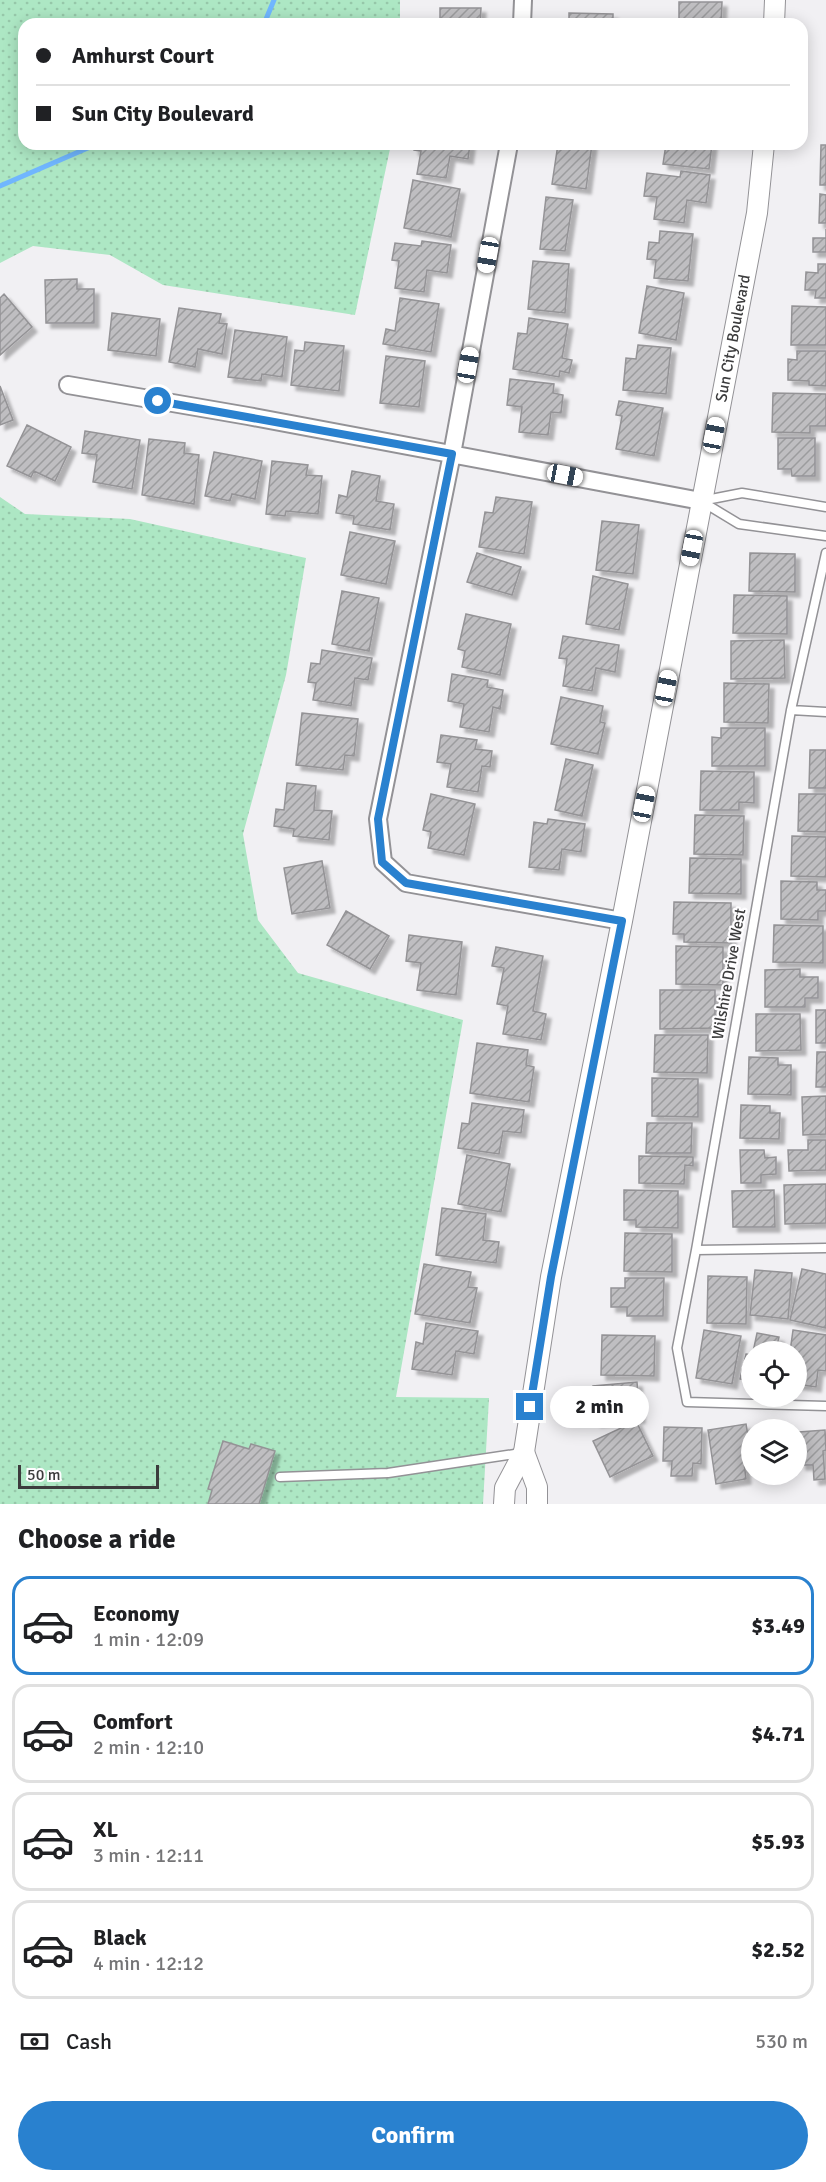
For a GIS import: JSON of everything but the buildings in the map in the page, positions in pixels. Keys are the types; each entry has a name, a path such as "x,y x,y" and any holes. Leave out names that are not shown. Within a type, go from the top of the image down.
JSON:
{"street":[{"path":"522,18 523,0"},
{"path":"774,18 775,0"},
{"path":"508,150 452,454 378,819 382,862 406,883 622,921"},
{"name":"Sun City Boulevard","path":"504,1504 505,1488 524,1452 551,1277 622,921 757,213 763,150"},
{"path":"69,385 701,501"},
{"name":"Sun City Boulevard","path":"524,1452 537,1487 537,1504"}],"lane":[{"path":"701,501 742,493 826,507"},
{"path":"701,501 739,524 826,536"},
{"name":"Wilshire Drive West","path":"826,553 791,710 696,1250 676,1348 687,1402 826,1406"},
{"path":"791,710 826,712"},
{"path":"696,1250 826,1248"},
{"path":"280,1477 388,1473 524,1452"}],"green space":[{"path":"0,0 400,0 400,18 18,18 18,150 390,150 355,315 163,285 110,255 33,246 0,263"},
{"path":"0,497 25,514 130,519 306,558 286,675 243,834 258,920 298,973 463,1020 396,1397 489,1398 483,1504 0,1504"}],"waterway":[{"path":"266,18 274,0"},
{"path":"0,186 83,150"}],"route":[{"path":"158,401 452,454 378,819 382,862 406,883 622,921 551,1277 530,1407"}]}
